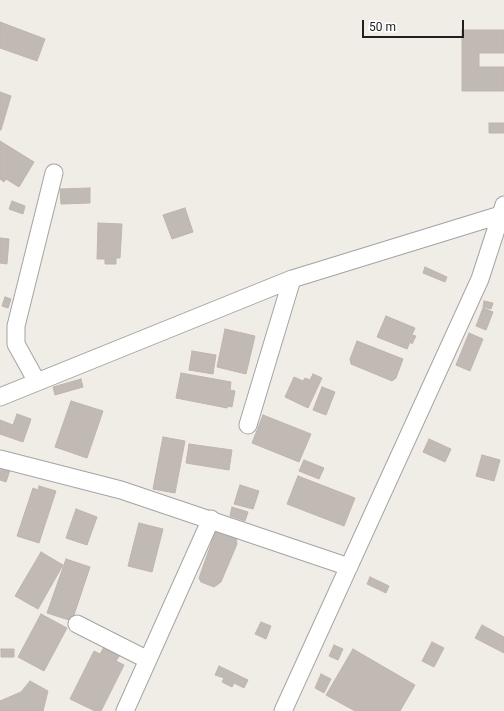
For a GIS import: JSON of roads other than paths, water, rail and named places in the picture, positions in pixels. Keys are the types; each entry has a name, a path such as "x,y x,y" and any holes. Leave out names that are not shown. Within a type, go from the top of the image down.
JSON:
{"street":[{"path":"37,382 16,344 16,326 54,173"},
{"path":"0,397 292,279 502,210"},
{"path":"283,711 480,279 502,210"},
{"path":"248,425 292,279"},
{"path":"0,459 121,490 211,519 349,567"},
{"path":"125,711 211,519"},
{"path":"77,624 148,660"}]}
